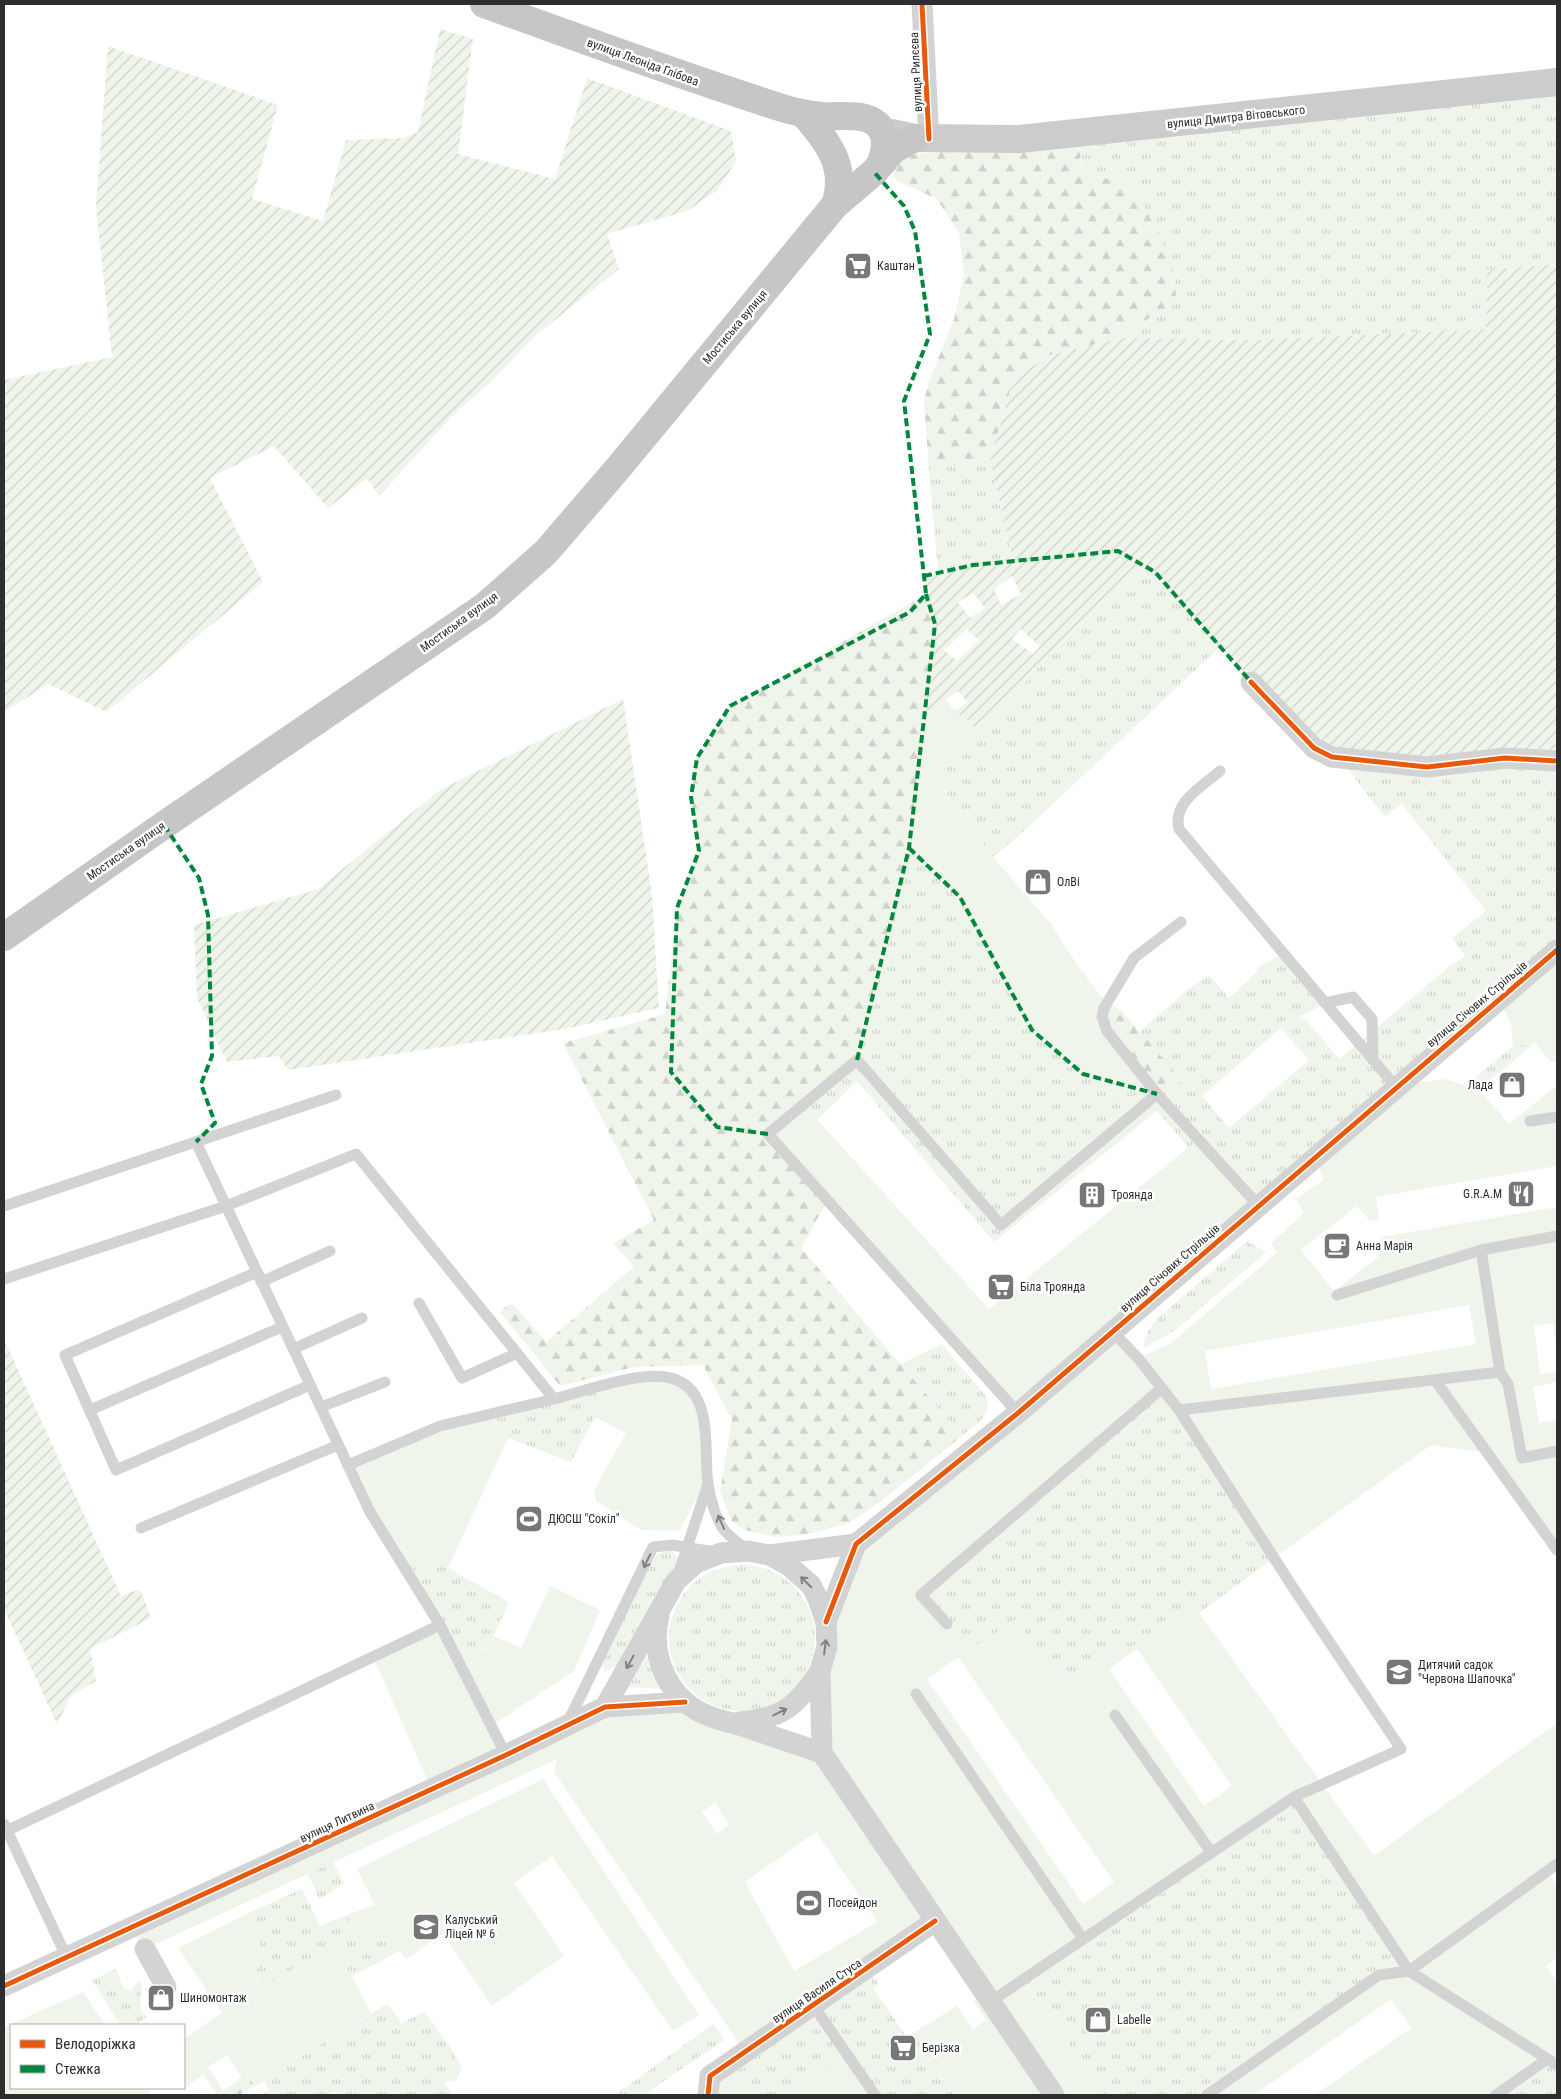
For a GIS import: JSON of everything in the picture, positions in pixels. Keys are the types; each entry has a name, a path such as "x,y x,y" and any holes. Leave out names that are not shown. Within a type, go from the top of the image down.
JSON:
{"main road":[{"name":"вулиця Леоніда Глібова","path":"484,4 710,86 804,114 847,116"},
{"name":"вулиця Дмитра Вітовського","path":"878,126 890,132 922,138 1019,139 1557,82"},
{"path":"804,114 834,158 844,170 860,176 877,168 885,153 886,143 878,126 870,120 847,116 837,119 831,124 827,133 834,158 840,192 836,205"},
{"name":"Мостиська вулиця","path":"4,937 164,825 485,606 552,545 836,205 877,168 894,149 922,138"}],"street":[{"name":"вулиця Рилєєва","path":"922,4 922,138"},
{"path":"1251,682 1314,748 1332,757 1427,767 1505,758 1557,761"},
{"name":"вулиця Січових Стрільців","path":"856,1544 1018,1413 1557,950"},
{"path":"769,1555 856,1544 826,1622"},
{"path":"605,1708 676,1581 696,1563 721,1553 748,1551 769,1555 788,1565 811,1586 826,1622 827,1647 820,1671 806,1694 785,1711 760,1721 734,1723"},
{"path":"662,1604 656,1630 657,1656 668,1682 685,1702 708,1716 822,1753"},
{"path":"820,1671 822,1753 934,1921 1054,2095"},
{"name":"вулиця Литвина","path":"4,1986 67,1958 137,1939 566,1725 605,1708 685,1702"},
{"name":"вулиця Василя Стуса","path":"709,2086 814,2005 934,1921"},
{"path":"137,1939 166,1987"}],"lane":[{"path":"1220,771 1182,805 1177,816 1180,828 1396,1087"},
{"path":"1180,922 1134,958 1106,1003 1103,1022 1107,1031 1157,1094 1258,1205"},
{"path":"1325,1003 1353,997 1372,1018 1373,1060"},
{"path":"1018,1413 768,1134 857,1060 1001,1225 1157,1094"},
{"path":"4,1206 336,1095"},
{"path":"1530,1121 1557,1117"},
{"path":"196,1142 370,1512 440,1625 506,1755"},
{"path":"4,1279 226,1206 356,1154 554,1399"},
{"path":"1337,1295 1481,1250 1557,1236"},
{"path":"1481,1250 1500,1372 1508,1384 1522,1458 1557,1451"},
{"path":"310,1385 116,1470 65,1354 330,1251"},
{"path":"419,1303 462,1378 517,1353"},
{"path":"293,1348 362,1318"},
{"path":"90,1410 282,1326"},
{"path":"990,2002 1294,1796 1401,1748 1292,1586 1179,1410 1112,1331"},
{"path":"1179,1410 1500,1372"},
{"path":"348,1465 440,1426 637,1378 666,1377 678,1381 692,1392 702,1409 707,1442 708,1484 718,1517 725,1531 748,1551"},
{"path":"1435,1380 1557,1550"},
{"path":"320,1407 385,1382"},
{"path":"947,1624 921,1595 1162,1388"},
{"path":"141,1528 338,1445"},
{"path":"676,1581 708,1484"},
{"path":"566,1725 653,1548 672,1545 721,1553"},
{"path":"67,1958 5,1829 440,1625"},
{"path":"916,1694 1083,1939"},
{"path":"1115,1715 1212,1852"},
{"path":"1294,1796 1409,1971 1546,2060 1557,2065"},
{"path":"1206,2095 1379,1975 1409,1971 1557,1864"},
{"path":"814,2005 876,2095"},
{"path":"1496,2095 1546,2060"}],"green space":[{"path":"440,29 473,39 458,154 555,179 587,78 731,131 736,161 718,190 687,211 607,234 619,269 535,336 491,382 453,415 379,496 367,478 328,508 274,446 210,478 263,582 106,712 49,684 4,712 4,380 112,357 96,207 108,46 278,105 252,199 323,221 346,140 403,138 418,132"},
{"path":"1557,93 1557,264 1487,270 1486,329 1253,340 1121,338 1082,177 1079,143"},
{"path":"1079,143 1082,177 1127,180 1155,223 1175,276 1176,302 1141,323 1116,322 1121,338 1050,355 1014,378 990,459 929,470 924,401 929,382 954,319 964,275 959,233 937,199 896,180 893,172 896,164 907,156 938,151"},
{"path":"1557,264 1557,761 1332,757 1251,682 1222,645 1155,572 1143,565 1042,662 1013,697 978,730 955,711 967,702 959,691 925,712 935,625 926,594 924,576 973,565 1013,561 990,459 1014,378 1050,355 1121,338 1253,340 1486,329 1487,270","holes":["1012,576 1021,594 1001,605 994,589","973,593 985,608 970,618 958,602","966,629 979,640 957,661 944,650","1020,629 1040,646 1033,654 1012,639"]},
{"path":"990,459 1013,561 938,573 929,470"},
{"path":"1143,565 1155,572 1222,645 1023,832 993,857 941,785 942,763 1013,697 1042,662"},
{"path":"926,594 935,624 909,848 857,1060 768,1135 829,1202 824,1207 801,1248 962,1436 881,1501 851,1522 809,1534 774,1537 745,1530 732,1522 720,1491 732,1420 703,1365 634,1367 560,1386 500,1312 507,1305 514,1305 546,1342 634,1267 613,1243 654,1220 563,1043 665,1014 677,908 699,851 691,797 697,758 730,706"},
{"path":"945,698 955,711 978,730 942,763 941,786 993,857 1051,924 1076,963 1106,1003 1102,1017 1157,1094 1083,1074 1032,1030 960,897 909,848 925,712"},
{"path":"623,699 652,895 659,1008 564,1029 288,1070 279,1056 227,1062 197,998 194,925 318,889 440,790"},
{"path":"1346,767 1557,767 1557,950 1258,1205 1189,1148 1157,1111 994,1242 857,1081 817,1120 804,1105 857,1060 909,848 960,897 1032,1030 1157,1094 1182,1080 1139,1032 1192,986 1210,976 1229,998 1256,973 1258,967 1283,953 1325,1003 1299,1018 1307,1021 1339,1059 1450,966 1465,956 1452,938 1486,911 1402,804 1385,817","holes":["1281,1028 1309,1060 1229,1128 1202,1096"]},
{"path":"1557,950 1557,1061 1551,1062 1535,1043 1513,1046 1511,1024 1499,999"},
{"path":"1106,1003 1120,1009 1182,1080 1157,1094 1107,1031"},
{"path":"1535,1043 1479,1089 1467,1084 1513,1046"},
{"path":"1444,1079 1479,1089 1509,1124 1557,1085 1557,1166 1376,1197 1379,1219 1370,1221 1357,1206 1301,1250 1334,1291 1378,1257 1382,1237 1557,1207 1557,1354 1553,1323 1534,1326 1540,1374 1557,1372 1557,1382 1533,1387 1539,1423 1557,1420 1557,1550 1487,1453 1431,1445 1274,1558 1162,1388 922,1595 968,1651 1016,1619 1062,1681 1199,1613 1374,1856 1557,1723 1557,1865 1549,1871 1557,1886 1557,1958 1546,1966 1557,1981 1557,2065 1546,2060 1496,2095 1315,2095 1411,2028 1391,1999 1254,2095 1207,2095 1379,1975 1409,1971 1295,1799 1024,1979 1104,2095 954,2095 912,2034 957,2006 973,2029 986,2020 974,2001 984,1992 935,1921 745,2052 554,1772 557,1759 145,1949 130,1929 431,1788 373,1657 440,1625 462,1669 485,1655 494,1636 521,1648 550,1586 600,1610 574,1671 491,1726 505,1754 605,1707 685,1702 821,1753 820,1671 856,1544 1016,1411 768,1134 804,1105 989,1309 1199,1139 1258,1205 1113,1331 1138,1358 1171,1343 1277,1253 1271,1243 1304,1213 1296,1199 1323,1180 1316,1155 1396,1087","holes":["1469,1305 1476,1344 1211,1389 1205,1351","1137,1649 1232,1786 1204,1806 1109,1669","958,1657 1114,1882 1083,1904 927,1679","715,1803 729,1825 717,1834 702,1812","816,1832 877,1922 794,1971 745,1882"]},
{"path":"1247,1241 1266,1252 1174,1331 1144,1348 1146,1335 1159,1317"},
{"path":"4,1339 121,1596 140,1589 151,1618 90,1649 96,1681 71,1696 57,1724 4,1609"},
{"path":"942,1344 987,1397 987,1410 982,1420 962,1436 901,1364"},
{"path":"666,1377 678,1381 701,1409 702,1489 679,1531 641,1530 596,1501 594,1491 626,1433 595,1417 601,1387"},
{"path":"601,1387 595,1417 571,1462 508,1438 488,1415"},
{"path":"1162,1388 1274,1558 1199,1613 1062,1681 1016,1620 968,1651 921,1595"},
{"path":"488,1415 508,1438 448,1568 395,1554 348,1465"},
{"path":"671,1550 680,1560 655,1596 616,1666 605,1672 602,1665 645,1574 657,1554"},
{"path":"395,1554 448,1568 509,1602 485,1655 462,1670"},
{"path":"742,1565 770,1570 794,1586 810,1610 815,1638 810,1666 794,1690 770,1706 742,1711 714,1706 690,1690 674,1666 669,1638 674,1610 690,1586 714,1570"},
{"path":"653,1650 668,1689 626,1687 625,1684"},
{"path":"543,1779 699,2015 673,2031 552,1856 514,1883 564,1956 492,2006 443,1934 406,1959 393,1938 359,1942 347,1915 375,1905 357,1869"},
{"path":"1294,1797 1409,1971 1206,2095 1104,2095 1024,1979"},
{"path":"333,1862 344,1883 319,1899 308,1874"},
{"path":"302,1889 320,1926 347,1915 359,1942 394,1938 400,1951 350,1977 333,1944 255,1993 261,1929 253,1911"},
{"path":"253,1911 261,1929 255,1992 334,1943 371,2013 255,2086 247,2074 242,2078 227,2055 208,2067 223,2090 217,2095 203,2075 185,2087 185,2038 222,2013 178,1948"},
{"path":"868,1968 879,1985 873,1988 906,2036 912,2034 954,2095 875,2095 800,2088 788,2095 739,2095 710,2076"},
{"path":"116,1969 123,1988 131,1991 138,1981 142,1983 140,2009 147,2017 136,2024 119,2024 92,1980"},
{"path":"83,1992 104,2024 11,2024"},
{"path":"387,2004 401,2022 399,2024 425,2012 452,2050 462,2069 456,2080 444,2082 453,2095 338,2095 335,2091 329,2095 261,2095 269,2091 265,2079"},
{"path":"10,2024 10,2089 148,2089 152,2095 4,2095 4,2027"},
{"path":"713,2024 725,2039 644,2095 615,2095"},
{"path":"846,2055 875,2095 788,2095"},
{"path":"1546,2060 1557,2065 1557,2095 1496,2095"},
{"path":"247,2074 255,2086 239,2095 217,2095"},
{"path":"710,2076 736,2080 749,2095 708,2095"}],"marked path":[{"path":"768,1134 717,1127 671,1072 677,908 699,851 691,797 697,758 730,706 910,612 926,594 904,401 930,334 915,231 904,206 874,172"},
{"path":"924,576 973,565 1118,551 1155,572 1251,682"},
{"path":"857,1060 909,848 935,624 926,594"},
{"path":"164,825 199,878 208,915 212,1056 201,1084 215,1123 196,1142"},
{"path":"909,848 960,897 1032,1030 1083,1074 1157,1094"}],"cycle path":[{"path":"922,4 929,139"},
{"path":"1251,682 1314,748 1332,757 1427,767 1505,758 1557,761"},
{"path":"826,1622 856,1544 1018,1413 1557,950"},
{"path":"4,1986 506,1755 605,1707 685,1702"},
{"path":"708,2095 710,2076 935,1921"}],"place":[{"name":"Каштан","path":"858,266"},
{"name":"ОлВі","path":"1038,882"},
{"name":"Лада","path":"1512,1085"},
{"name":"G.R.A.M","path":"1521,1194"},
{"name":"Троянда","path":"1092,1195"},
{"name":"Анна Марія","path":"1337,1246"},
{"name":"Біла Троянда","path":"1001,1287"},
{"name":"ДЮСШ \"Сокіл\"","path":"529,1519"},
{"name":"Дитячий садок \"Червона Шапочка\"","path":"1399,1672"},
{"name":"Посейдон","path":"809,1903"},
{"name":"Калуський Ліцей № 6","path":"426,1927"},
{"name":"Шиномонтаж","path":"161,1998"},
{"name":"Labelle","path":"1098,2020"},
{"name":"Берізка","path":"903,2048"}]}
